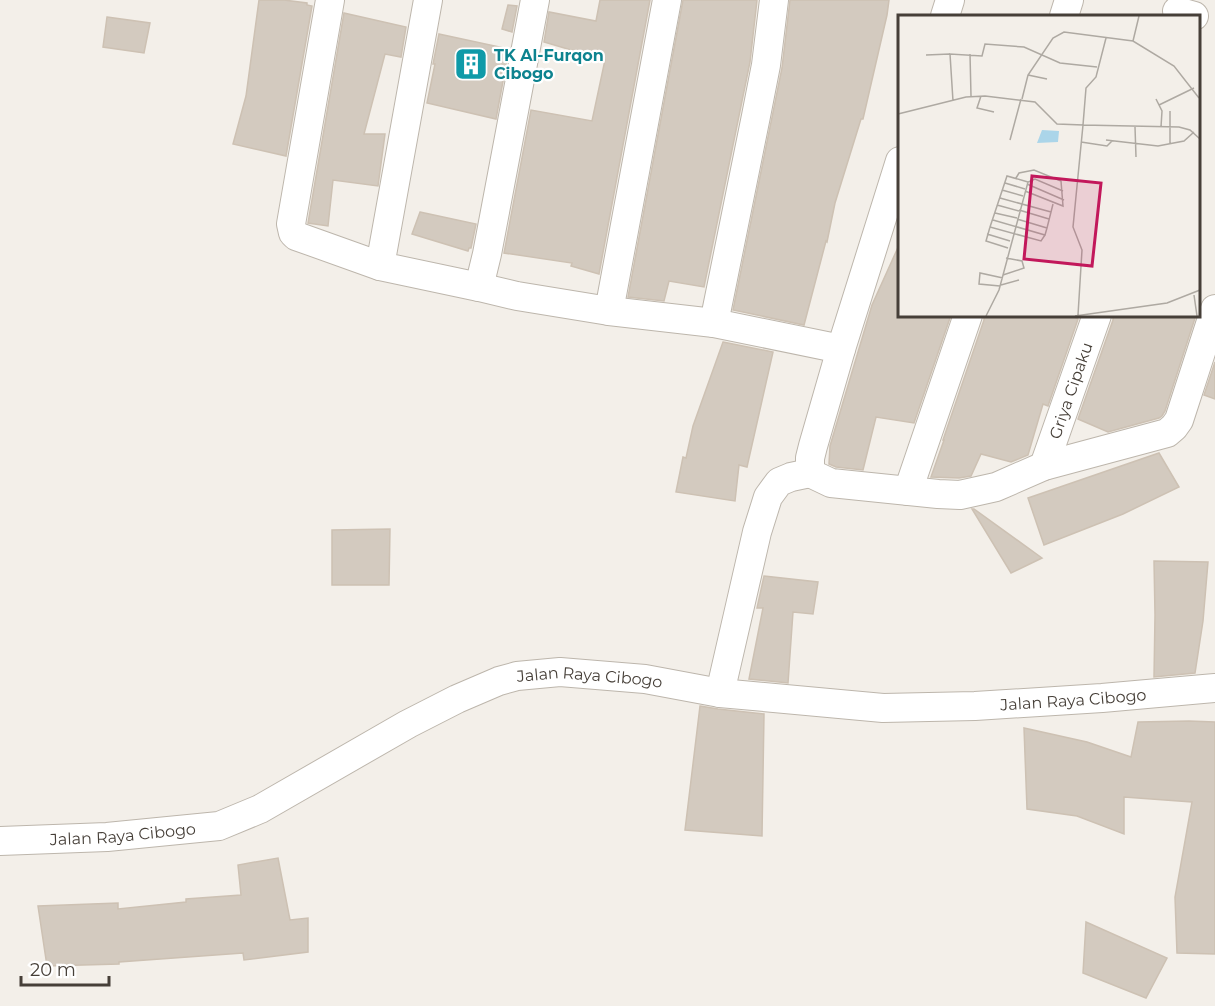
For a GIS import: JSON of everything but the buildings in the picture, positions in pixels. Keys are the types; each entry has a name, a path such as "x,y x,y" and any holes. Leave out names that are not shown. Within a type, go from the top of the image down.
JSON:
{"street":[{"path":"330,0 291,224 296,236 380,266 517,296 609,311 714,323 841,349"},
{"path":"380,266 428,0"},
{"path":"479,287 488,254 535,0"},
{"path":"609,311 667,0"},
{"path":"714,323 766,65 774,0"},
{"path":"945,15 950,0"},
{"path":"1064,15 1069,0"},
{"path":"1200,18 1215,24"},
{"path":"810,473 813,446 898,167"},
{"path":"720,693 757,532 768,497 779,482 810,473 831,483 960,495 996,487 1044,466 1167,433 1179,420 1215,309"},
{"path":"908,491 968,316"},
{"name":"Griya Cipaku","path":"1044,466 1097,316"},
{"name":"Jalan Raya Cibogo","path":"0,841 107,837 219,826 260,809 427,714 499,681 517,676 560,672 645,679 720,693 883,708 975,706 1215,688"}],"place":[{"name":"TK Al-Furqon Cibogo","path":"471,64"}]}
